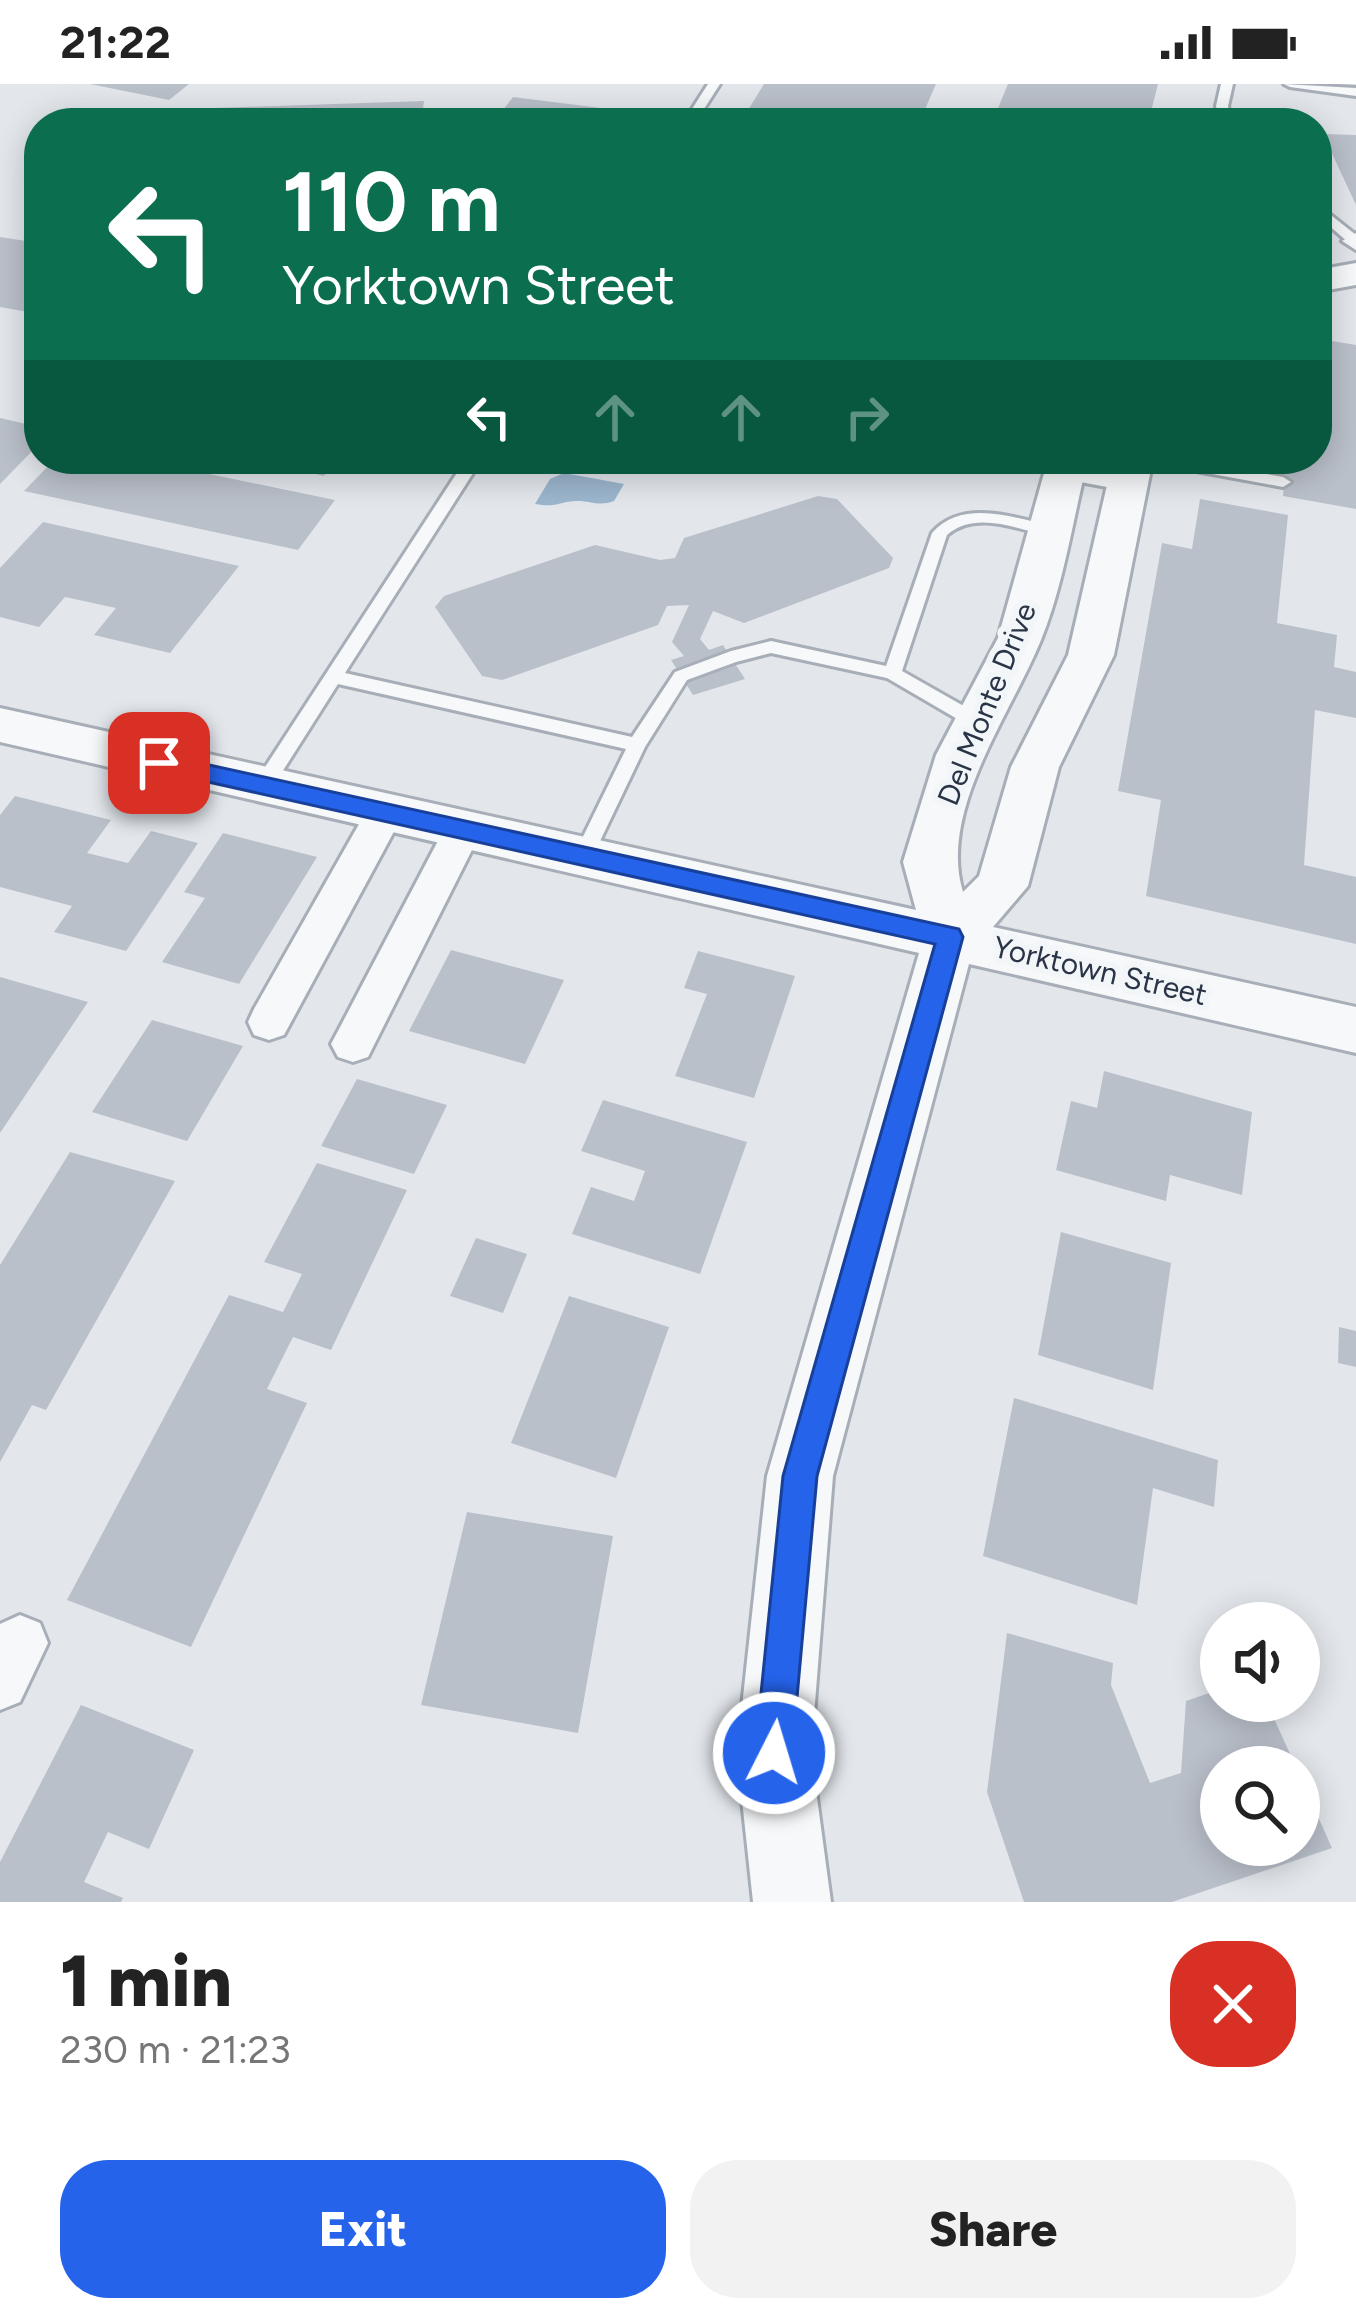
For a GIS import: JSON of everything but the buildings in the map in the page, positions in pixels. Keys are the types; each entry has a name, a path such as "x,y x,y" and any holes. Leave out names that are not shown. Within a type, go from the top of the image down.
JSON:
{"street":[{"name":"Del Monte Drive","path":"950,937 928,862 960,755 1020,638 1064,474"},
{"path":"792,1902 774,1753 800,1476 950,937 1002,886 1035,767 1090,655 1137,474"},
{"name":"Yorktown Street","path":"0,724 1356,1030"},
{"path":"269,1022 385,813"},
{"path":"353,1044 464,830"}],"lane":[{"path":"1290,84 1356,92"},
{"path":"1332,221 1356,242"},
{"path":"263,786 464,474"},
{"path":"1211,474 1283,482"},
{"path":"892,673 940,533 950,520 967,516 1049,531"},
{"path":"584,857 637,745 681,676 731,658 771,647 892,673 977,722"},
{"path":"335,676 637,745"}],"water":[{"path":"569,474 624,484 608,503 535,504 550,479"}],"route":[{"path":"159,763 950,937 800,1476 774,1753"}]}
